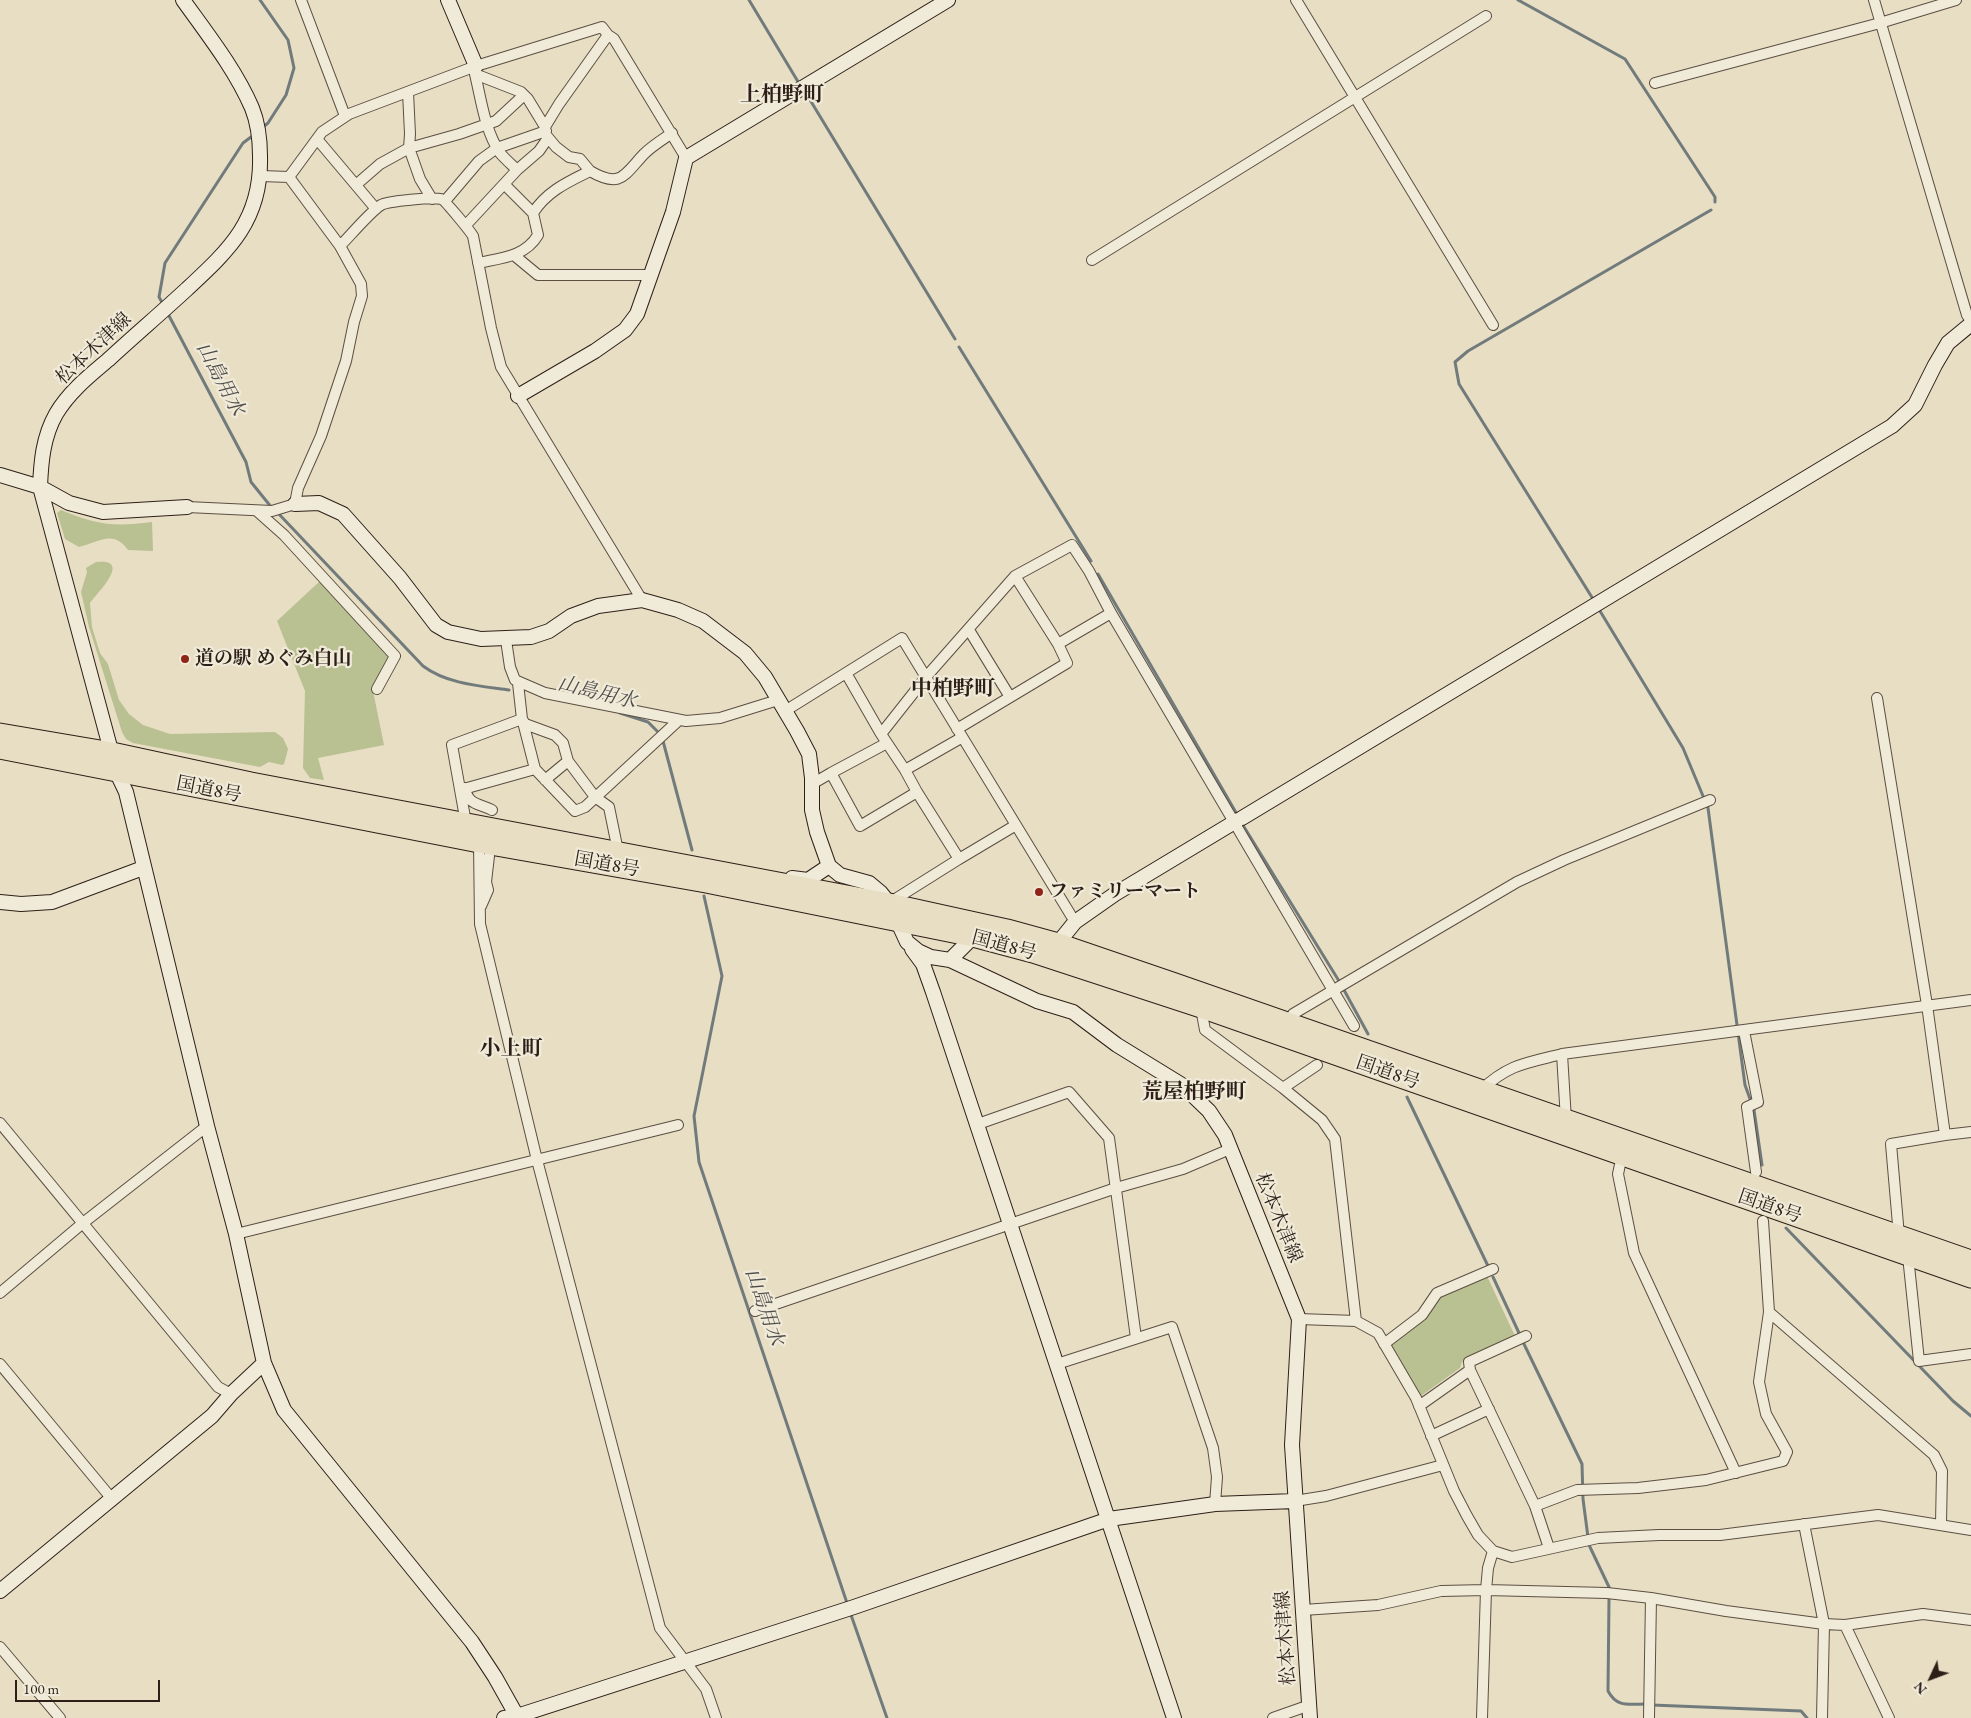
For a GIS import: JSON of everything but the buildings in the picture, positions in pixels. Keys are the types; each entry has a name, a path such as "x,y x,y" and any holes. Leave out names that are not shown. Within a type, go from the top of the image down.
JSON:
{"highway":[{"name":"国道8号","path":"0,733 112,752 251,782 719,870 892,911 973,937 1033,953 1201,1008 1971,1278"},
{"name":"国道8号","path":"0,748 484,850 1007,928 1058,943 1971,1260"}],"street":[{"name":"松本木津線","path":"183,0 230,66 252,110 257,129 261,176 254,205 236,240 224,254 164,311 77,387 56,415 42,451 40,487 117,773 126,792 207,1126 236,1234 264,1363 284,1410 472,1642 495,1677 513,1717"},
{"path":"301,0 345,116"},
{"path":"448,0 475,70 488,124 497,148 517,170"},
{"path":"686,158 948,0"},
{"path":"1296,0 1357,97 1493,324"},
{"path":"1058,943 1074,922 1115,894 1892,426 1915,405 1948,343 1971,323 1966,315 1874,0"},
{"path":"1654,83 1880,23 1956,0"},
{"path":"1092,260 1486,16"},
{"path":"289,177 322,132 345,116 408,92 602,27 614,39 672,133 687,162 678,188 673,212 637,314 625,330 596,351 518,396"},
{"path":"466,224 517,170 539,151 559,104 608,35"},
{"path":"475,70 524,95 556,147 569,157 580,159 590,171 603,178 617,179 628,174 653,145 672,133"},
{"path":"408,92 409,148 420,179 432,199"},
{"path":"356,184 380,164 409,148 496,121 524,95"},
{"path":"445,201 479,161 497,148 546,132"},
{"path":"317,140 376,209"},
{"path":"533,212 539,203 555,189 590,171"},
{"path":"261,176 289,177"},
{"path":"289,177 340,246 362,284 362,296 354,322 346,361 322,436 298,488 295,504"},
{"path":"478,262 516,256 527,248 538,235 533,212 504,184"},
{"path":"340,246 376,209 390,202 442,199 457,218 466,224 473,236 491,328 501,367 642,600"},
{"path":"516,256 538,275 652,274"},
{"path":"0,476 40,487 69,503 103,512 187,508 257,511 276,510 295,504 319,503 343,514 400,578 436,625 448,632 481,639 506,640 531,637 549,631 571,616 598,606 642,600 678,610 702,621 745,653 765,677 809,754 812,810 817,832 829,866 808,880 743,868 719,870"},
{"path":"257,511 284,535 395,656 377,689"},
{"path":"881,734 926,677 1015,576 1072,545 1089,571 1111,613 1238,820 1354,1026"},
{"path":"905,770 1010,697 1067,663 1058,644 1015,576"},
{"path":"1058,644 1111,613"},
{"path":"969,630 1010,697"},
{"path":"506,640 510,667 515,680 518,682 545,693 686,721 720,718 782,706 846,673 902,638 1074,922"},
{"path":"846,673 958,859"},
{"path":"518,682 523,720 535,769 575,810 585,807 680,720"},
{"path":"1877,698 1927,1006 1945,1135"},
{"path":"523,720 525,724 555,735 563,743 568,761 595,796 609,807 618,851"},
{"path":"466,823 463,789 452,745 523,720"},
{"path":"812,784 887,743"},
{"path":"545,780 568,761"},
{"path":"463,789 535,769"},
{"path":"831,773 860,826 917,792"},
{"path":"463,789 467,798 473,803 492,810"},
{"path":"1290,1024 1293,1014 1517,882 1564,860 1706,803"},
{"path":"892,911 958,859 1016,825"},
{"path":"484,850 480,924 537,1160 660,1628 706,1689 716,1718"},
{"path":"480,909 488,890 484,850"},
{"name":"松本木津線","path":"829,866 840,875 868,883 881,892 907,942 918,951 931,957 950,960 1037,1001 1073,1012 1117,1045 1182,1085 1209,1111 1225,1134 1299,1319 1292,1445 1310,1711"},
{"path":"0,902 22,904 52,902 143,868"},
{"path":"950,960 973,937"},
{"path":"907,942 923,964 1058,1364 1174,1718"},
{"path":"1481,1090 1496,1076 1508,1069 1562,1054 1971,1000"},
{"path":"1201,1008 1205,1030 1283,1088 1322,1120 1336,1139 1356,1321"},
{"path":"1740,1031 1758,1102 1747,1107 1756,1172"},
{"path":"1562,1054 1566,1120"},
{"path":"1283,1088 1317,1065"},
{"path":"978,1124 1069,1092 1109,1138 1136,1338"},
{"path":"0,1123 218,1387 231,1394"},
{"path":"236,1234 678,1125"},
{"path":"0,1293 83,1223 207,1126"},
{"path":"1900,1236 1890,1144 1971,1132"},
{"path":"756,1312 1011,1226 1116,1188 1183,1169 1230,1149"},
{"path":"1622,1156 1618,1174 1634,1253 1736,1473"},
{"path":"1535,1506 1577,1490 1638,1488 1706,1480 1783,1462 1787,1452 1766,1414 1759,1382 1769,1312 1763,1221"},
{"path":"1908,1256 1919,1361 1971,1354"},
{"path":"1384,1344 1422,1314 1437,1293 1493,1269"},
{"path":"1769,1312 1934,1456 1942,1471 1941,1524"},
{"path":"1299,1319 1356,1321 1378,1333 1419,1406 1443,1465 1467,1516 1478,1534 1493,1552 1512,1557 1598,1538 1720,1535 1878,1515 1971,1530"},
{"path":"1058,1364 1172,1328 1213,1448 1217,1478 1215,1504"},
{"path":"1526,1336 1469,1362 1470,1370 1488,1410 1535,1506 1549,1548"},
{"path":"0,1591 212,1416 231,1394 264,1363"},
{"path":"0,1364 112,1499"},
{"path":"1419,1406 1470,1370"},
{"path":"1431,1436 1488,1410"},
{"path":"513,1717 850,1609 1109,1519 1215,1504 1295,1501 1326,1496 1443,1465"},
{"path":"1804,1524 1824,1624 1822,1718"},
{"path":"1482,1718 1486,1590 1488,1568 1493,1552"},
{"path":"1303,1610 1378,1606 1441,1591 1486,1590 1607,1593 1824,1624 1845,1625 1923,1614 1971,1620"},
{"path":"1649,1718 1651,1598"},
{"path":"1845,1625 1889,1718"},
{"path":"0,1646 60,1718"},
{"path":"1273,1718 1310,1711"}],"green space":[{"path":"61,510 106,524 152,522 153,551 128,550 117,540 111,539 99,540 79,547 65,539 57,513"},
{"path":"96,562 107,562 112,565 112,570 110,577 90,603 92,627 100,653 108,664 119,700 129,714 143,725 170,734 275,732 283,738 288,749 284,764 269,762 260,767 133,743 126,739 122,732 89,627 81,592 87,572 86,568"},
{"path":"320,581 388,653 389,659 373,691 384,745 318,758 324,780 310,778 303,768 305,691 277,621"},
{"path":"1487,1276 1515,1336 1462,1362 1460,1368 1421,1396 1389,1343 1434,1307 1437,1299"}],"waterway":[{"name":"山島用水","path":"260,0 288,40 294,68 286,95 268,123 262,128"},
{"path":"749,0 800,85"},
{"path":"1518,0 1625,59 1715,197 1715,202"},
{"path":"804,90 955,339"},
{"name":"山島用水","path":"163,304 159,297 165,263 243,143 255,134"},
{"path":"1593,599 1459,384 1455,362 1468,351 1711,210"},
{"name":"山島用水","path":"167,312 246,462 251,482 272,508"},
{"path":"959,347 1091,561"},
{"name":"山島用水","path":"277,512 423,666 442,677 475,685 509,690"},
{"path":"1098,574 1238,816"},
{"path":"1600,611 1683,748 1708,808 1745,1085 1754,1110 1762,1165"},
{"name":"山島用水","path":"620,713 648,722 657,731"},
{"name":"山島用水","path":"663,741 692,850"},
{"path":"1241,822 1339,981"},
{"name":"山島用水","path":"704,896 722,976 694,1116 699,1162 848,1606"},
{"path":"1344,990 1368,1034"},
{"path":"1407,1097 1488,1266"},
{"path":"1786,1228 1953,1401 1971,1416"},
{"path":"1493,1277 1519,1333"},
{"path":"1523,1342 1582,1464 1583,1499 1589,1545 1609,1587"},
{"path":"1609,1598 1608,1691 1619,1703 1646,1704"},
{"name":"山島用水","path":"850,1612 887,1718"},
{"path":"1652,1705 1801,1711 1807,1718"}],"place":[{"name":"道の駅 めぐみ白山","path":"185,659"},
{"name":"ファミリーマート","path":"1039,892"}],"district":[{"name":"上柏野町","path":"782,95"},
{"name":"中柏野町","path":"953,689"},
{"name":"小上町","path":"511,1049"},
{"name":"荒屋柏野町","path":"1194,1092"}]}
